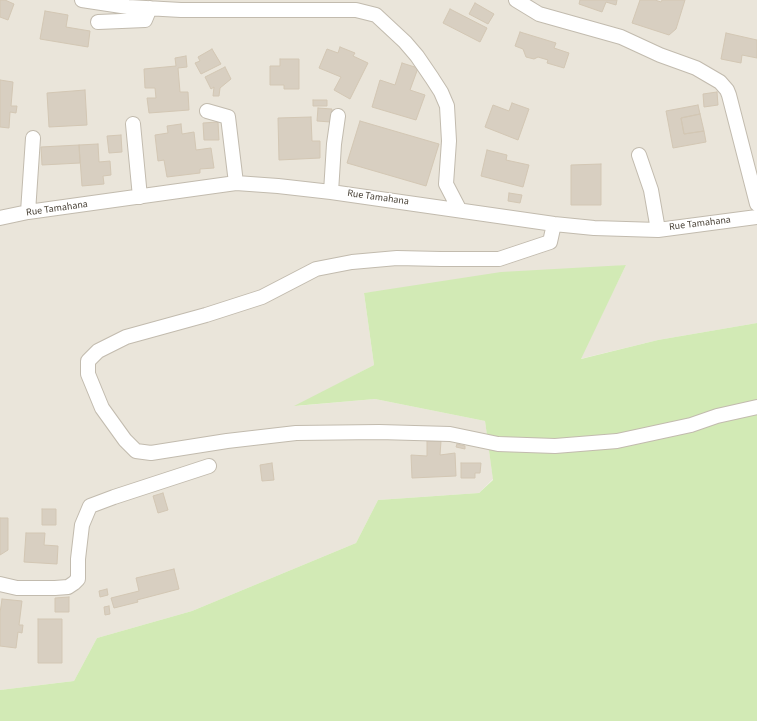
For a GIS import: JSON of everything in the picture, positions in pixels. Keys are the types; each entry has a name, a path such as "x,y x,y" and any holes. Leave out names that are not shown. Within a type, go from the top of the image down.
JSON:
{"street":[{"path":"82,0 114,5 150,8 194,10 356,10 376,15 405,42 416,56 441,92 447,106 449,141 446,184 459,210"},
{"path":"516,0 539,14 621,37 660,55 696,68 720,82 727,90 757,204"},
{"path":"98,22 145,20 150,8"},
{"path":"207,111 228,117 236,183"},
{"path":"331,192 334,144 338,116"},
{"path":"133,124 140,197"},
{"path":"28,212 33,138"},
{"path":"639,155 651,190 658,230"},
{"name":"Rue Tamahana","path":"0,218 28,212 236,183 331,192 554,224 594,228 658,230 757,217"},
{"path":"554,224 550,242 499,259 397,258 352,262 316,269 262,297 206,316 126,337 98,351 88,361 88,374 102,408 125,440 136,451 151,453 227,441 296,434 379,432 450,434 498,444 555,446 617,441 690,425 717,416 757,407"},
{"path":"0,584 18,588 68,587 78,579 78,559 82,525 90,506 122,494 210,466"}],"shaded area":[{"path":"0,0 757,0 757,323 658,340 580,359 626,265 364,293 374,365 296,406 375,399 485,421 493,479 479,493 378,500 356,543 192,611 97,638 74,681 0,690"}],"green space":[{"path":"626,265 581,359 658,340 757,323 757,721 0,721 0,690 74,681 97,638 192,611 356,543 378,500 479,493 493,480 485,421 375,399 294,406 374,365 364,293 501,272"}],"building":[{"path":"0,0 5,0 14,4 8,20 0,17"},
{"path":"580,0 617,0 616,5 606,2 602,12 579,4"},
{"path":"640,0 655,0 661,2 662,0 685,0 676,29 669,35 632,23"},
{"path":"475,3 494,14 488,24 469,14"},
{"path":"450,9 487,28 480,42 443,23"},
{"path":"45,11 68,15 66,27 90,31 88,47 40,39"},
{"path":"520,32 556,43 554,48 569,53 564,68 547,63 548,60 538,57 534,59 526,57 523,49 515,46"},
{"path":"726,33 757,40 757,58 742,55 741,63 721,59"},
{"path":"340,47 355,53 353,56 368,63 350,99 334,90 341,77 319,68 327,49 338,53"},
{"path":"212,49 221,64 201,74 195,63 200,61 198,57"},
{"path":"186,56 187,67 178,68 180,92 188,92 189,110 149,113 147,98 156,98 155,88 145,88 144,69 176,66 175,58"},
{"path":"280,59 299,59 299,89 284,89 284,85 270,85 270,66 280,66"},
{"path":"402,63 418,68 410,90 425,95 416,120 372,107 380,80 395,85"},
{"path":"225,67 231,79 220,88 219,96 213,96 214,87 211,89 205,77"},
{"path":"0,80 13,82 11,106 17,106 16,113 10,112 9,128 0,127"},
{"path":"85,90 87,125 49,127 47,93"},
{"path":"717,92 718,105 704,107 703,94"},
{"path":"313,100 327,100 327,106 313,106"},
{"path":"512,103 529,109 518,140 485,127 493,105 509,111"},
{"path":"698,105 700,114 681,118 684,134 704,131 706,142 673,148 666,111"},
{"path":"318,108 332,109 331,122 317,121"},
{"path":"700,114 704,131 684,134 681,118"},
{"path":"311,117 312,141 320,141 320,158 279,160 278,118"},
{"path":"360,121 439,144 426,186 347,163"},
{"path":"218,122 219,140 204,140 203,123"},
{"path":"181,124 182,134 194,132 196,150 211,148 214,168 200,169 200,173 167,177 164,160 158,161 155,135 168,133 167,126"},
{"path":"121,135 122,152 109,153 107,136"},
{"path":"98,144 99,162 110,161 111,175 103,176 104,184 82,186 79,145"},
{"path":"79,145 80,163 42,165 41,147"},
{"path":"487,150 507,155 506,160 529,165 523,187 481,176"},
{"path":"601,164 601,205 571,205 571,165"},
{"path":"509,193 522,195 520,203 508,201"},
{"path":"427,441 441,441 440,455 455,453 456,476 412,478 411,455 427,456"},
{"path":"457,444 465,446 465,449 456,447"},
{"path":"272,463 274,480 262,481 260,465"},
{"path":"461,463 481,463 480,473 475,473 475,478 461,478"},
{"path":"163,493 168,510 158,513 153,496"},
{"path":"42,509 56,509 56,525 42,525"},
{"path":"0,518 8,518 8,550 0,555"},
{"path":"26,533 45,533 44,545 58,546 57,564 24,562"},
{"path":"174,569 179,589 137,600 138,602 114,608 111,598 139,591 136,578"},
{"path":"107,589 108,595 100,597 99,591"},
{"path":"69,597 69,612 55,612 55,598"},
{"path":"2,599 22,601 19,625 23,625 22,633 18,632 16,648 0,646 0,613"},
{"path":"109,606 110,614 105,615 104,607"},
{"path":"38,619 62,619 62,663 38,663"}]}
